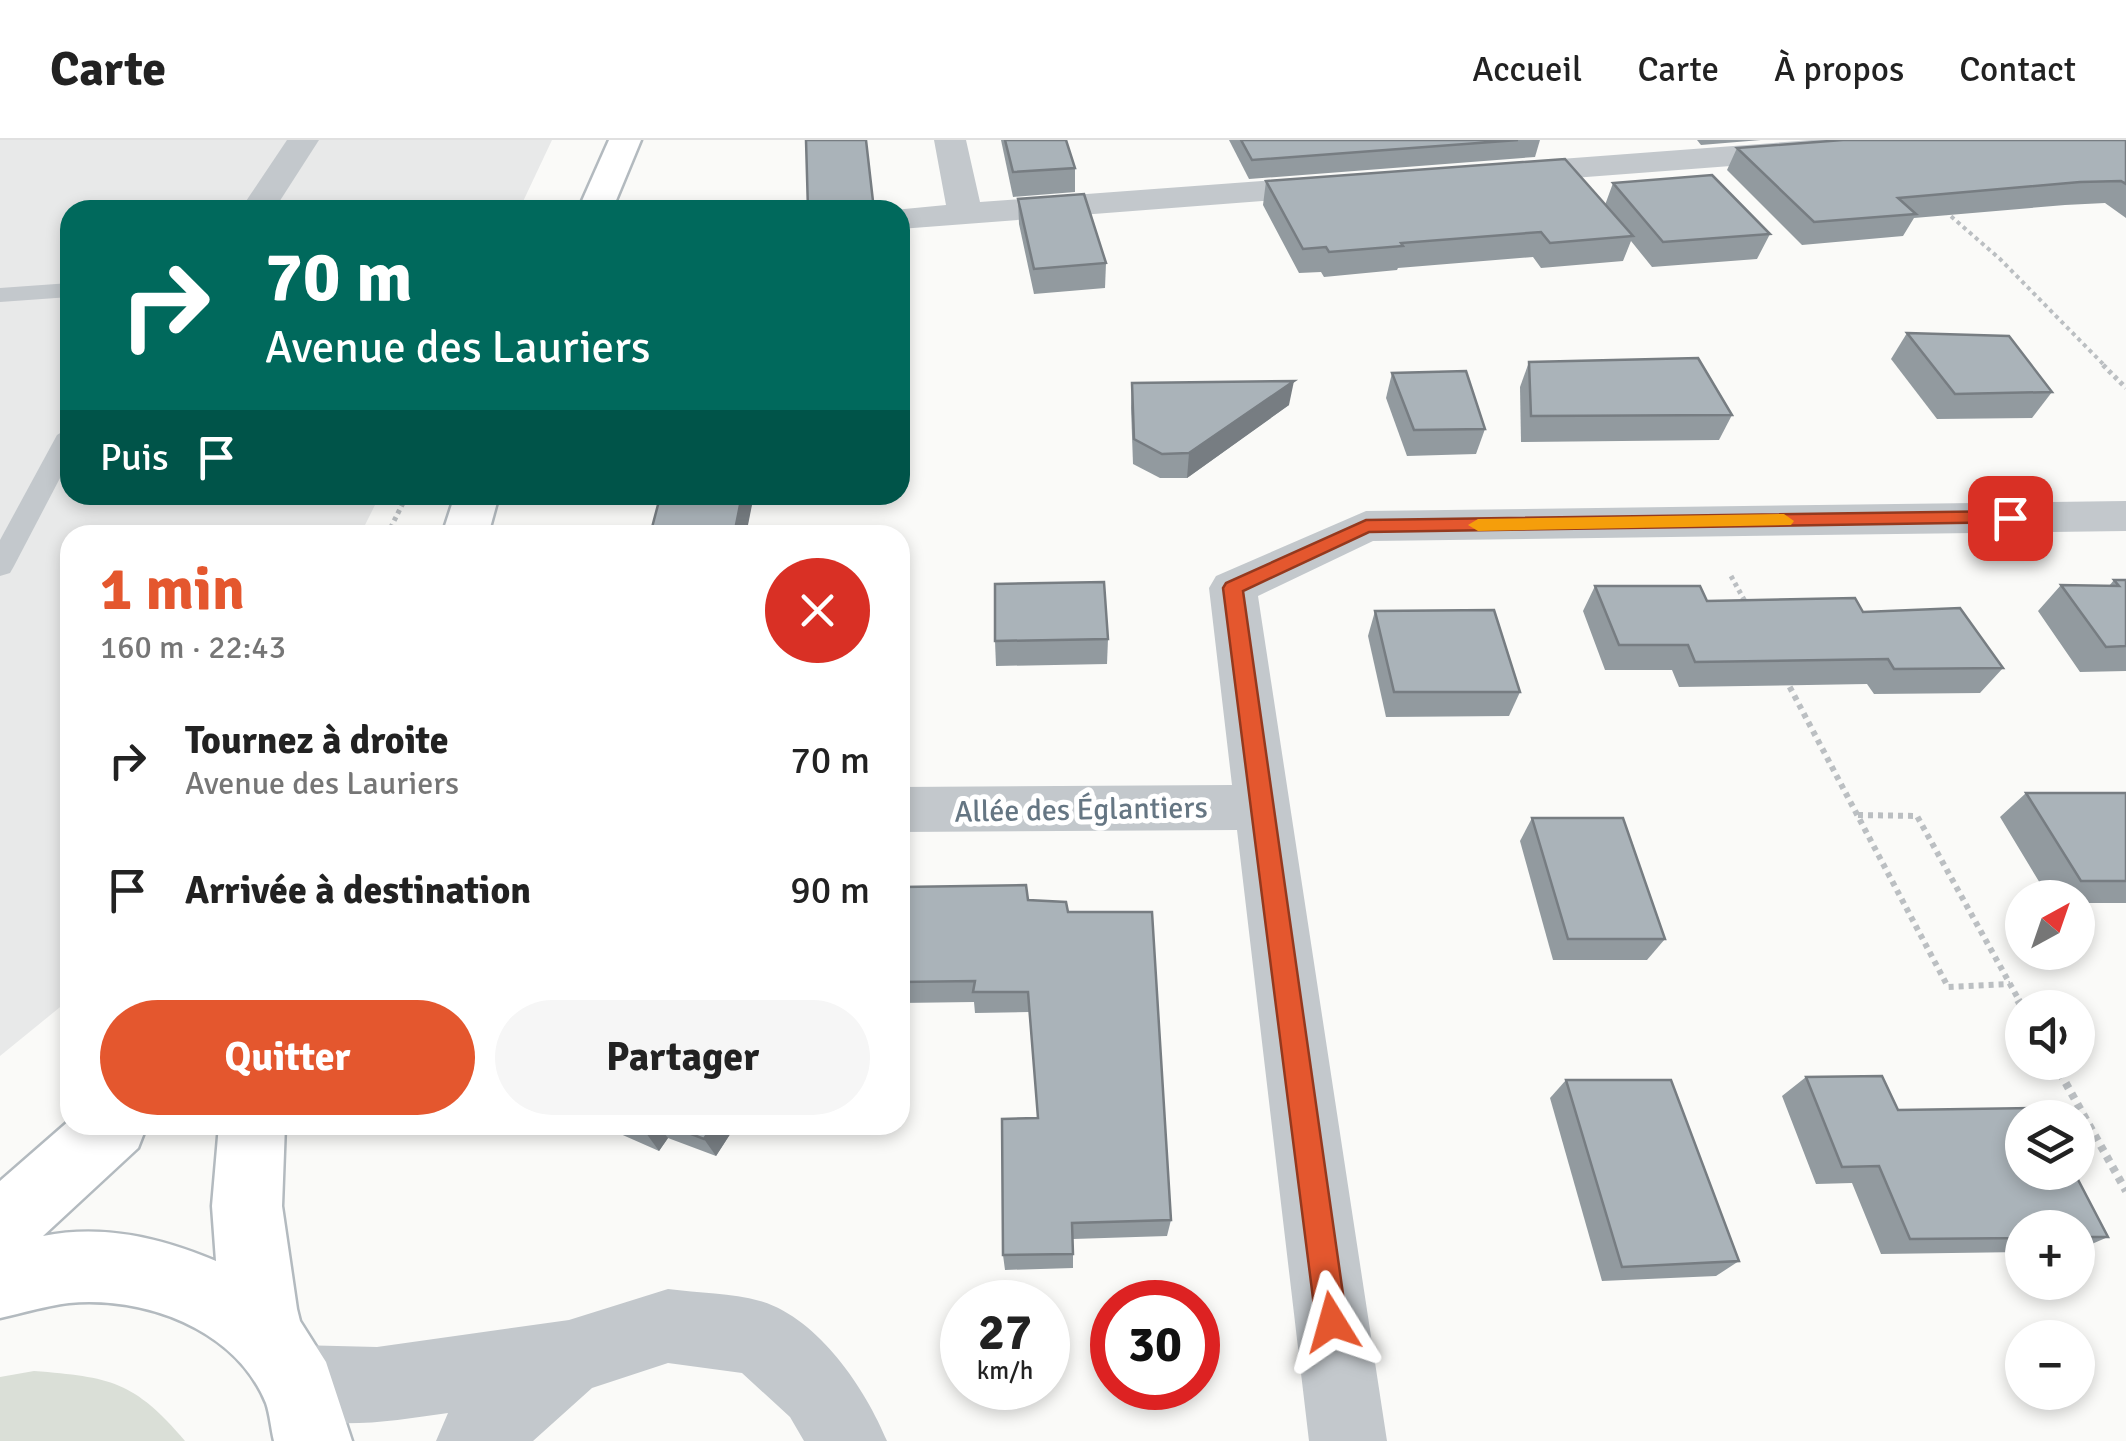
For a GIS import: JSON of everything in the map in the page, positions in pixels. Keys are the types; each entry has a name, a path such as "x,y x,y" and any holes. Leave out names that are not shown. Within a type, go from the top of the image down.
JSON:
{"street":[{"path":"264,200 304,140"},
{"path":"599,200 624,140"},
{"path":"950,140 965,214"},
{"path":"1469,176 1940,140"},
{"path":"910,218 1377,182"},
{"path":"1348,1441 1232,588 1366,526 2126,516"},
{"name":"Allée des Églantiers","path":"910,812 1262,807"},
{"path":"0,1228 103,1135"},
{"path":"250,1135 244,1178 248,1260 292,1387"},
{"path":"0,1282 74,1267 149,1272 214,1294 292,1387"},
{"path":"292,1387 377,1385 568,1358 668,1326 758,1338 817,1390 848,1441"},
{"path":"476,1441 568,1358"}],"lane":[{"path":"0,296 60,291"},
{"path":"0,566 60,453"}],"path":[{"path":"1944,210 2000,259 2126,388"},
{"path":"1703,522 1748,608"},
{"path":"1785,677 1948,987 2010,984"},
{"path":"1858,816 1917,816 2014,990"},
{"path":"2064,1080 2126,1191"}],"shaded area":[{"path":"0,140 552,140 524,200 60,200 60,505 375,505 365,525 60,525 60,1007 0,1056"},
{"path":"34,1371 82,1376 119,1386 151,1406 185,1441 0,1441 0,1377"}],"building":[{"path":"806,140 866,140 873,200 808,200"},
{"path":"1005,140 1066,140 1075,168 1013,172"},
{"path":"1241,140 1518,140 1252,160"},
{"path":"1843,140 2126,140 2126,184 2080,182 1898,198 1916,214 1814,222 1737,148"},
{"path":"1565,159 1633,236 1550,243 1541,232 1329,252 1326,247 1303,249 1266,181"},
{"path":"1712,175 1770,234 1663,242 1613,183"},
{"path":"1084,194 1106,263 1034,269 1018,199"},
{"path":"1907,333 2009,336 2052,392 1955,394"},
{"path":"1698,358 1732,415 1531,416 1529,362"},
{"path":"1466,371 1485,429 1414,430 1392,373"},
{"path":"1294,381 1189,453 1162,454 1134,439 1132,383"},
{"path":"658,505 740,505 736,525 653,525"},
{"path":"2114,580 2126,580 2126,646 2106,647 2061,585 2119,586"},
{"path":"1104,582 1108,639 995,641 995,584"},
{"path":"1595,586 1700,586 1707,601 1855,598 1863,612 1960,608 2003,668 1894,669 1888,659 1695,662 1688,645 1619,645"},
{"path":"1494,610 1520,692 1394,692 1375,611"},
{"path":"2026,793 2126,793 2126,881 2080,880"},
{"path":"1532,818 1623,818 1665,939 1568,939"},
{"path":"1026,885 1028,900 1066,902 1068,912 1152,912 1171,1220 1072,1223 1073,1254 1003,1255 1002,1119 1038,1118 1028,992 973,992 975,981 910,982 910,887"},
{"path":"1882,1076 1898,1110 2005,1108 2005,1190 2083,1190 2094,1210 2005,1210 2005,1238 1910,1239 1879,1166 1842,1167 1806,1077"},
{"path":"1566,1080 1671,1080 1739,1261 1622,1267"},
{"path":"2095,1212 2108,1237 2095,1237"}],"slow traffic":[{"path":"1478,525 1784,521"}],"route":[{"path":"1332,1322 1232,588 1366,526 2010,518"}]}
